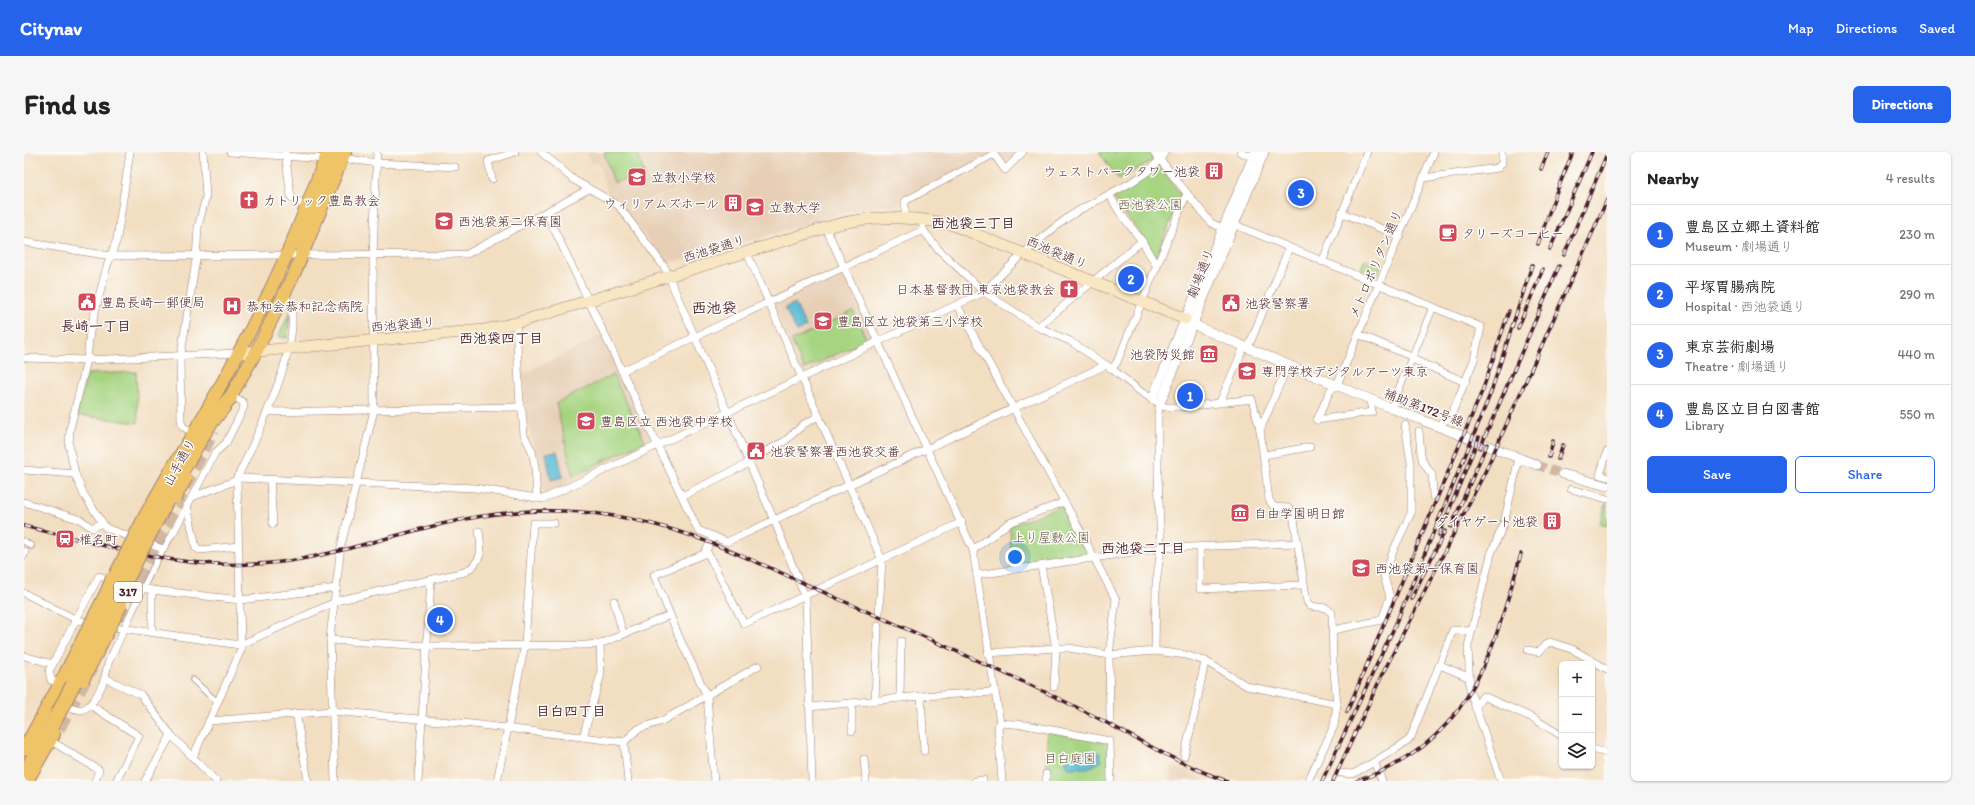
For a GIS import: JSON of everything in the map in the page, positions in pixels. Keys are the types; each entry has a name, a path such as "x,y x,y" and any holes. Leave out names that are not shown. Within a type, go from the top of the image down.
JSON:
{"highway":[{"path":"302,254 312,211 335,155"},
{"path":"24,774 178,475 207,428 230,396"},
{"path":"24,763 54,715 98,621 114,578"}],"main road":[{"name":"山手通り","path":"27,781 69,707 178,475 194,433 238,353 286,256 305,206 335,155"},
{"name":"西池袋通り","path":"238,353 473,332 516,323 826,228 864,219 905,217 923,224 953,225 1189,321"},
{"path":"230,396 256,352 302,254"},
{"name":"山手通り","path":"24,749 28,734 62,680 114,578 178,475"}],"street":[{"path":"130,152 118,239 110,256 90,331 87,360 70,434 69,446 75,474 84,495 106,528 163,549"},
{"path":"194,433 183,427 181,421 181,356 196,256 198,227 206,196 203,152"},
{"path":"230,152 335,155 377,163 455,167"},
{"path":"335,781 330,640 341,546 374,410 373,255 377,152"},
{"path":"492,179 488,161 515,152"},
{"path":"541,152 574,180 618,205 634,224 669,276 694,338 806,596 812,781"},
{"path":"905,217 905,201 994,154 1005,170 1023,152"},
{"path":"1154,152 1211,223 1223,228 1234,224 1322,262 1481,327 1474,360 1465,382 1450,418 1442,422"},
{"path":"192,497 237,479 270,479 475,488 544,499 984,292 1023,253 1072,215 1098,199 1110,196 1158,164 1165,152"},
{"path":"1240,152 1254,155"},
{"name":"劇場通り","path":"1189,321 1234,224 1264,152"},
{"path":"1322,262 1368,152"},
{"name":"メトロポリタン通り","path":"1370,400 1372,412 1317,420 1330,391 1337,385 1380,285 1434,152"},
{"path":"1424,178 1498,168 1502,163 1502,152"},
{"path":"285,154 292,197 305,206"},
{"name":"劇場通り","path":"1156,401 1189,321 1223,228 1254,155"},
{"path":"24,242 110,256 467,254 589,189"},
{"path":"546,212 698,530 727,542 1013,408 1109,367 1117,362 1187,193"},
{"path":"1110,196 1120,213 1142,241 1157,267"},
{"path":"1342,213 1400,236"},
{"path":"622,371 844,267 923,224 938,249 984,292 1038,327 1070,341 1109,367 1126,382 1169,408 1252,399 1260,430 1269,500 1274,507 1290,510 1298,543 1307,602 1310,606 1326,608 1332,613 1333,661 1337,704 1334,726 1308,781"},
{"path":"826,228 962,522 973,550 994,692 997,695 1000,723 998,727 1002,781"},
{"path":"1038,327 1142,241"},
{"path":"1220,402 1246,347 1289,248"},
{"path":"747,253 882,560 879,613"},
{"path":"193,757 241,650 237,479 269,412 288,349 292,308 290,300 284,295"},
{"path":"957,305 1095,558 1116,600 1109,655 1110,721"},
{"path":"1390,408 1433,307"},
{"name":"補助第172号線","path":"1189,321 1370,400 1537,465"},
{"path":"516,323 520,407 522,410 524,435 532,451 537,498"},
{"path":"1358,334 1465,382"},
{"path":"24,358 87,360 238,353"},
{"path":"1260,430 1288,365"},
{"path":"69,707 81,710 90,705 105,678 108,663 120,642 124,629 163,549 215,453 226,442 244,407 243,402 230,396"},
{"path":"1155,651 1156,584 1161,548 1158,476 1158,414 1156,401"},
{"path":"269,412 520,407"},
{"path":"682,496 749,462 785,441 804,424 819,416"},
{"path":"1333,630 1382,620 1390,597 1384,576 1394,549 1411,513 1411,463 1406,425"},
{"path":"1420,431 1421,454 1423,462 1432,475 1434,496"},
{"path":"1264,455 1310,447"},
{"path":"1607,452 1600,475 1607,477"},
{"path":"1501,781 1475,708 1468,677 1468,646 1491,554 1504,523 1519,458"},
{"path":"24,470 75,474"},
{"path":"1563,474 1607,486"},
{"path":"270,479 272,524"},
{"path":"1570,489 1607,499"},
{"path":"24,502 82,520 92,528 102,523"},
{"path":"973,550 1009,523 1064,502"},
{"path":"187,505 196,548 200,550 239,546"},
{"path":"707,552 743,624 806,596 962,522"},
{"path":"497,781 525,644 533,523 554,523"},
{"path":"24,594 77,620 124,629 240,645 335,602 465,572 476,565 480,556 481,543 479,531"},
{"path":"714,536 707,552 654,575 670,615 707,696 714,781"},
{"path":"24,541 31,546"},
{"path":"977,575 1161,548 1298,543"},
{"path":"1200,547 1200,589 1304,585"},
{"path":"1041,566 1056,648 1054,687"},
{"path":"62,680 51,680 49,671 99,576 122,584 152,590 240,600 337,588"},
{"path":"418,781 428,646 431,580"},
{"path":"152,590 152,633"},
{"path":"614,602 623,634"},
{"path":"330,640 428,646 600,644 670,615"},
{"path":"875,700 878,626"},
{"path":"1341,773 1353,774 1408,741 1411,737 1430,685 1440,665 1453,630 1472,631"},
{"path":"900,698 901,641"},
{"path":"1528,650 1539,652 1550,642 1572,649 1607,669"},
{"path":"583,737 601,674 600,644"},
{"path":"988,653 1056,648 1109,655 1155,651 1186,655 1205,661 1247,686 1337,704"},
{"path":"24,656 53,664"},
{"path":"1184,756 1205,661"},
{"path":"1440,665 1468,677"},
{"path":"208,721 296,712 332,711 423,719 624,742 638,729 662,721 758,666"},
{"path":"105,678 141,695 170,735 216,781"},
{"path":"193,680 217,702"},
{"path":"809,707 921,696 994,692"},
{"path":"921,696 924,751"},
{"path":"1475,708 1483,696 1533,718 1559,734"},
{"path":"852,703 852,731"},
{"path":"90,705 139,736 116,781"},
{"path":"296,712 308,781"},
{"path":"1000,723 1026,725 1110,741 1111,781"},
{"path":"145,781 170,735"},
{"path":"51,741 99,770 94,781"},
{"path":"624,742 628,781"},
{"path":"1595,750 1607,753"},
{"path":"864,759 866,781"},
{"path":"1374,762 1382,781"},
{"path":"975,781 983,780"}],"shaded area":[{"name":"立教小学校","path":"586,152 663,152 675,189 673,191 624,207 616,198 608,195 599,163 591,164"},
{"name":"立教大学","path":"664,152 995,152 941,180 900,197 900,205 859,208 713,252 666,263 624,208 677,192"},
{"path":"997,152 1019,152 1006,165"},
{"name":"豊島区立 池袋第三小学校","path":"843,270 874,339 802,374 773,302"},
{"name":"豊島区立 西池袋中学校","path":"603,335 654,443 544,496 525,411 523,374"},
{"path":"1172,765 1205,781 1169,781"}],"green space":[{"path":"604,152 637,152 644,173 614,183"},
{"name":"西池袋公園","path":"1099,152 1148,152 1153,160 1119,180"},
{"name":"西池袋公園","path":"1159,167 1181,194 1181,196 1156,257 1152,254 1143,238 1114,199 1114,195"},
{"path":"1365,259 1381,266 1377,275 1361,268"},
{"path":"853,311 867,340 804,369 792,341"},
{"path":"290,312 287,338 278,337"},
{"path":"136,372 138,423 77,415 87,374"},
{"path":"613,375 645,441 573,476 556,403"},
{"path":"1607,503 1607,526 1600,523"},
{"name":"上り屋敷公園","path":"1063,505 1091,555 1011,568 1010,526"},
{"name":"目白庭園","path":"1047,731 1110,743 1110,781 1047,781"}],"water":[{"path":"795,303 806,327 797,332 785,308"},
{"path":"557,451 563,477 551,480 546,453"},
{"path":"1089,750 1100,753 1101,762 1088,768 1069,768 1065,765 1068,758 1074,758 1082,751"}],"tunnel":[{"path":"117,618 213,430"},
{"path":"1537,465 1563,474"},
{"path":"48,747 91,668"}],"railway":[{"path":"1541,169 1548,152"},
{"path":"1538,244 1556,193 1573,152"},
{"path":"1550,249 1592,152"},
{"path":"1564,255 1607,154"},
{"path":"1333,781 1382,675 1485,472 1607,200"},
{"path":"1322,781 1394,628 1477,427 1491,392 1532,265"},
{"path":"1480,448 1559,266"},
{"path":"1518,328 1543,269"},
{"path":"1347,712 1483,389 1509,311"},
{"path":"1439,535 1479,437"},
{"path":"1549,457 1553,441"},
{"path":"1451,527 1487,444"},
{"path":"1558,459 1563,445"},
{"path":"24,526 120,550 151,556 214,564 247,564 302,559 442,524 503,513 566,511 637,520 695,537 751,559 960,652 1084,711 1190,767 1227,781"},
{"path":"1411,599 1445,531"},
{"path":"1357,781 1395,764 1426,744 1451,719 1470,692 1486,661 1499,628 1521,554"}],"place":[{"name":"ウェストパークタワー池袋","path":"1214,171"},
{"name":"立教小学校","path":"637,177"},
{"name":"東京芸術劇場","path":"1301,193"},
{"name":"カトリック豊島教会","path":"249,200"},
{"name":"ウィリアムズホール","path":"733,203"},
{"name":"立教大学","path":"755,207"},
{"name":"西池袋第二保育園","path":"444,221"},
{"name":"タリーズコーヒー","path":"1448,233"},
{"name":"平塚胃腸病院","path":"1131,279"},
{"name":"日本基督教団 東京池袋教会","path":"1069,289"},
{"name":"豊島長崎一郵便局","path":"87,302"},
{"name":"池袋警察署","path":"1231,303"},
{"name":"恭和会恭和記念病院","path":"232,306"},
{"name":"豊島区立 池袋第三小学校","path":"823,321"},
{"name":"池袋防災館","path":"1209,354"},
{"name":"専門学校デジタルアーツ東京","path":"1247,371"},
{"name":"豊島区立郷土資料館","path":"1190,396"},
{"name":"豊島区立 西池袋中学校","path":"586,421"},
{"name":"池袋警察署西池袋交番","path":"756,451"},
{"name":"自由学園明日館","path":"1240,513"},
{"name":"ダイヤゲート池袋","path":"1552,521"},
{"name":"椎名町","path":"65,539"},
{"name":"西池袋第一保育園","path":"1361,568"},
{"name":"豊島区立目白図書館","path":"440,620"}],"district":[{"name":"西池袋三丁目","path":"973,223"},
{"name":"西池袋","path":"714,308"},
{"name":"長崎一丁目","path":"96,326"},
{"name":"西池袋四丁目","path":"501,338"},
{"name":"西池袋二丁目","path":"1143,548"},
{"name":"目白四丁目","path":"571,711"}]}
